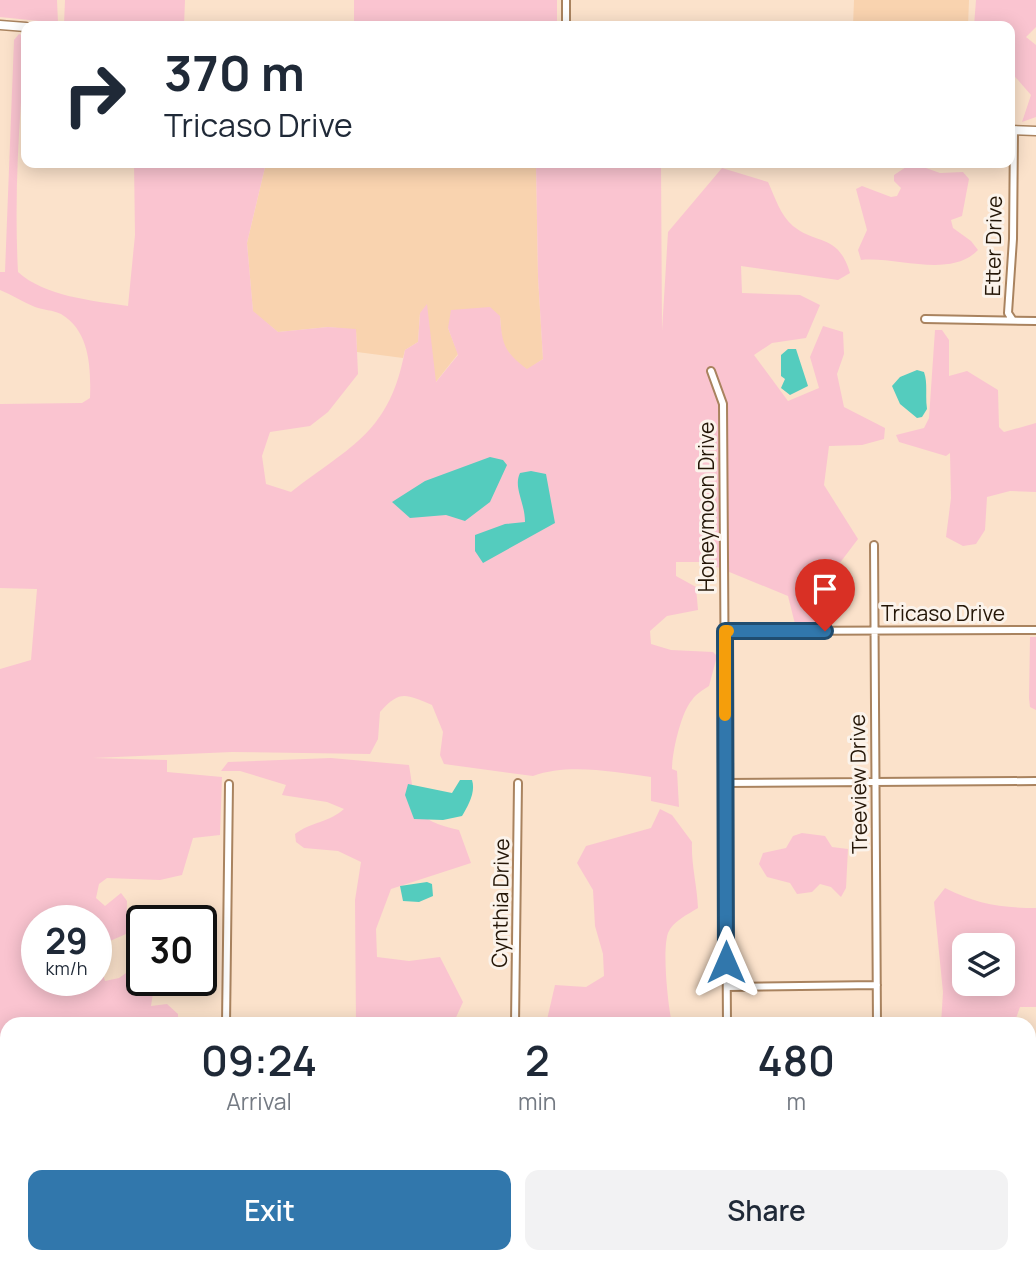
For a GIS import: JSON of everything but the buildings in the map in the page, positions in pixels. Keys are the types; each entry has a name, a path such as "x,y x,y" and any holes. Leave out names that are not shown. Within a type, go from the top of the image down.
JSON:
{"main road":[{"path":"0,25 21,27"},
{"path":"1015,130 1036,131"}],"street":[{"path":"566,0 566,21"},
{"name":"Etter Drive","path":"1012,168 1013,239 1008,313 1012,319"},
{"path":"925,319 1036,321"},
{"name":"Honeymoon Drive","path":"711,370 723,404 727,1017"},
{"name":"Treeview Drive","path":"874,545 877,1017"},
{"name":"Tricaso Drive","path":"725,631 1036,630"},
{"path":"726,783 1036,781"},
{"path":"226,1017 229,783"},
{"name":"Cynthia Drive","path":"516,1017 518,783"},
{"path":"727,987 877,985"}],"shaded area":[{"path":"0,0 57,0 58,21 0,17"},
{"path":"65,0 185,0 184,21 64,21"},
{"path":"354,0 557,0 557,21 354,21"},
{"path":"854,0 969,0 968,21 853,21"},
{"path":"976,0 1036,0 1036,27 1026,37 1036,45 1036,117 1022,122 1031,95 1015,77 1015,21 974,21"},
{"path":"19,34 21,112 18,272 41,287 70,296 128,306 135,235 134,168 265,168 247,243 253,311 278,332 328,327 356,329 358,374 328,412 310,426 270,432 262,456 266,484 291,492 350,448 378,419 398,378 405,350 418,342 420,313 427,304 436,382 458,355 448,328 451,310 490,307 500,316 503,341 513,357 527,369 543,359 536,168 661,168 662,331 668,232 722,168 768,182 788,222 802,232 833,246 840,252 850,273 838,280 741,266 742,293 800,295 820,305 806,338 772,343 754,355 788,401 819,388 810,357 823,326 843,332 844,354 837,374 844,407 885,428 884,439 862,445 829,446 824,485 858,539 833,572 838,614 832,623 795,624 788,596 705,562 676,562 676,576 696,587 698,610 667,616 650,631 651,644 671,650 713,652 717,656 709,686 688,706 678,733 672,769 677,771 679,807 651,801 651,777 576,769 533,776 444,764 440,755 443,732 432,705 403,696 393,700 380,712 378,739 370,754 232,752 93,758 167,760 167,772 222,777 220,835 193,838 182,875 160,880 107,878 99,884 96,898 104,905 21,905 21,996 112,996 112,980 126,973 126,996 153,996 151,1006 167,1004 178,1017 0,1017 0,669 31,660 37,589 0,588 0,404 82,403 90,398 90,386 87,351 71,321 61,314 35,307 0,290 0,272 5,272 14,40"},
{"path":"265,168 536,168 543,359 527,370 515,361 502,344 500,316 448,328 458,354 435,383 420,313 418,342 405,350 403,358 357,352 356,330 328,327 278,332 253,312 247,243"},
{"path":"904,168 926,168 940,173 963,172 969,179 962,216 951,220 953,228 971,241 978,250 966,259 938,265 861,260 858,250 867,230 856,189 862,186 891,197 897,196 901,188 894,181 894,175"},
{"path":"935,330 942,330 949,340 949,376 967,371 998,390 999,427 1004,432 1036,423 1036,492 1010,491 987,497 985,530 976,544 963,546 946,537 951,498 950,453 946,456 899,442 896,435 924,428 929,418"},
{"path":"1030,637 1036,637 1036,710 1030,707 1029,698"},
{"path":"331,758 409,765 419,810 433,822 459,830 471,863 391,889 376,929 377,957 409,961 440,957 463,1002 456,1017 356,1017 355,900 361,862 338,851 304,848 296,842 295,834 333,817 344,809 327,802 282,795 286,785 240,771 221,771 228,762"},
{"path":"660,809 672,815 692,842 698,908 670,929 666,941 667,992 671,1017 548,1017 555,985 586,987 604,976 603,954 595,926 593,890 577,863 586,846 651,828"},
{"path":"802,833 825,836 832,847 848,849 846,888 841,897 831,887 820,884 812,892 797,894 790,883 767,877 759,864 763,853 786,848 793,836"},
{"path":"945,888 989,904 1036,908 1036,1007 1020,1007 1016,1017 941,1017 943,992 934,902"},
{"path":"121,893 127,901 126,934 112,940 112,905 106,905"}],"water":[{"path":"788,349 796,349 808,386 790,395 781,388 785,379 781,376 781,355"},
{"path":"917,370 924,372 927,409 922,417 917,418 900,404 892,386 900,377"},
{"path":"490,457 503,460 507,465 490,502 465,521 446,515 410,518 392,502 425,481"},
{"path":"531,471 546,474 555,523 483,563 475,551 475,535 505,524 525,522 518,479 520,473"},
{"path":"460,780 472,780 473,785 471,799 462,816 443,820 414,819 405,795 408,784 452,793"},
{"path":"427,882 432,884 433,896 419,902 403,901 400,886"}],"slow traffic":[{"path":"725,715 725,631 728,631"}],"route":[{"path":"726,962 725,631 825,631"}]}
